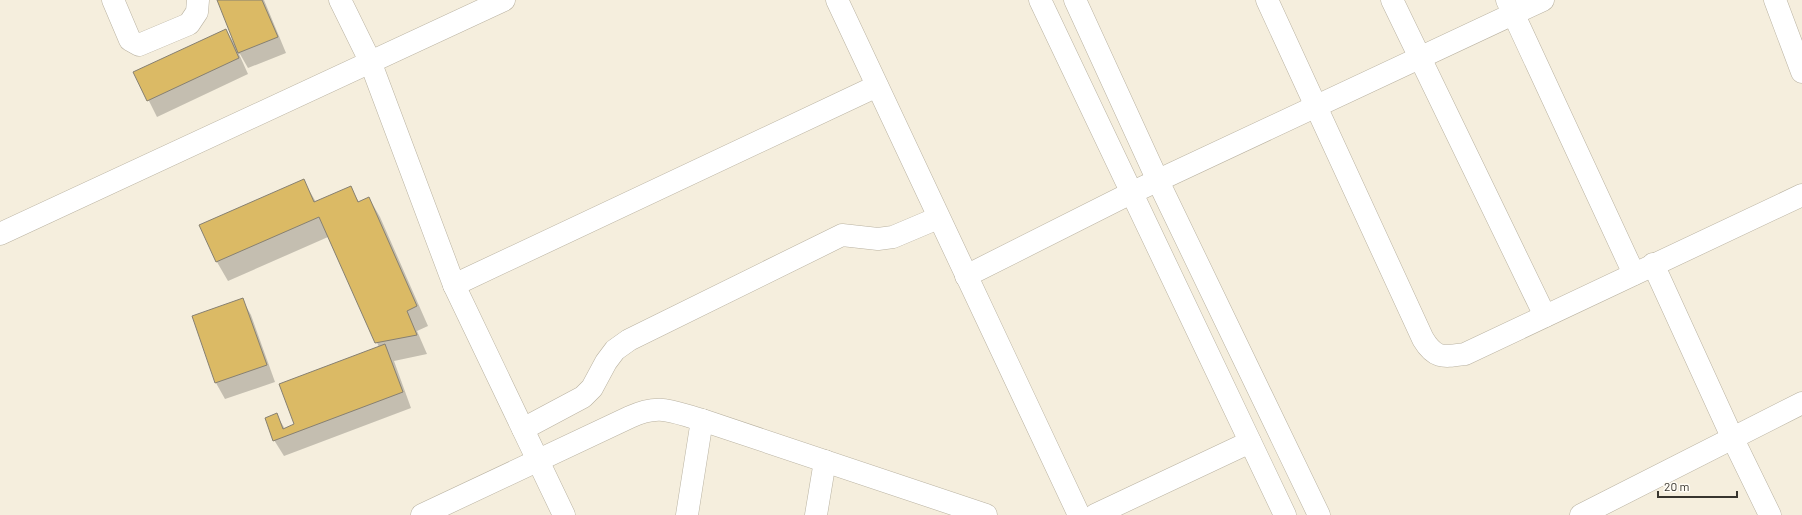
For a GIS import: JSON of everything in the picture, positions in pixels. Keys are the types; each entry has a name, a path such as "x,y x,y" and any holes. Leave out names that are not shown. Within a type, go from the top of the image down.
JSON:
{"street":[{"path":"113,0 130,40 139,45 188,24 197,12 198,0"},
{"path":"340,0 370,61 454,285 564,515"},
{"path":"0,234 504,0"},
{"path":"837,0 938,218 1079,515"},
{"path":"1040,0 1285,515"},
{"path":"1075,0 1158,181 1319,515"},
{"path":"1267,0 1423,339 1429,350 1438,356 1450,357 1465,354 1802,195"},
{"path":"1392,0 1545,316"},
{"path":"966,276 1131,193 1419,57 1510,7 1543,0"},
{"path":"1775,0 1802,72"},
{"path":"1510,7 1634,274"},
{"path":"454,285 877,86"},
{"path":"523,429 583,397 592,388 606,362 615,350 629,340 842,235 878,239 893,237 938,218"},
{"path":"1653,264 1732,437 1770,515"},
{"path":"1580,515 1802,403"},
{"path":"422,515 644,410 660,408 702,420 825,461 951,509 986,515"},
{"path":"687,515 702,420"},
{"path":"1095,515 1250,442"},
{"path":"816,515 825,461"}],"building":[{"path":"217,0 262,0 278,37 238,53"},
{"path":"226,29 239,58 147,101 133,72"},
{"path":"304,179 314,202 351,186 358,202 369,197 417,306 407,311 417,335 375,343 319,217 216,262 199,225"},
{"path":"243,298 267,365 215,383 192,316"},
{"path":"385,344 403,392 273,441 265,418 277,413 283,429 294,424 279,384"}]}
